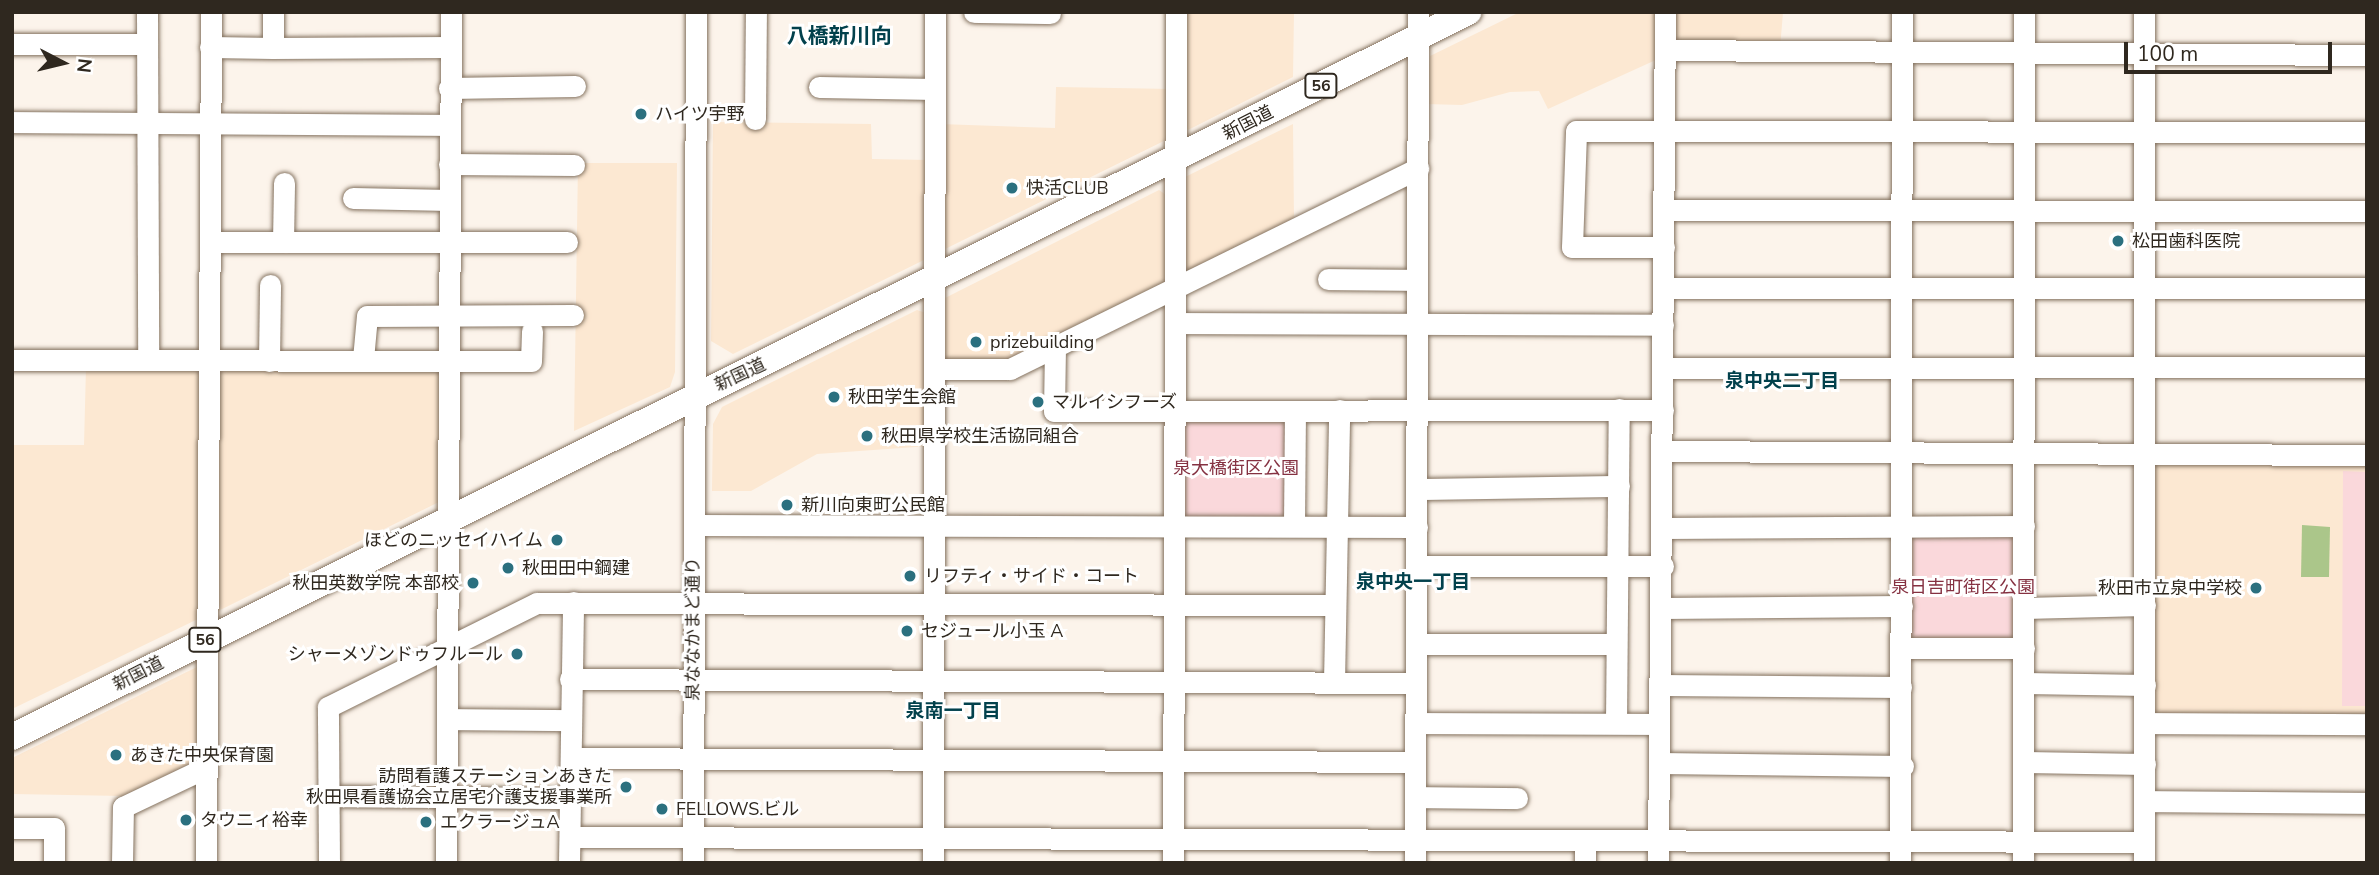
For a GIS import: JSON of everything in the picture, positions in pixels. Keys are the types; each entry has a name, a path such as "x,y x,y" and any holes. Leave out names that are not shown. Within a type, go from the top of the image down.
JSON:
{"main road":[{"name":"新国道","path":"12,737 1176,160 1418,25 1468,12"}],"street":[{"path":"148,12 148,359"},
{"path":"206,863 211,12"},
{"path":"273,12 273,48"},
{"path":"446,863 451,12"},
{"name":"泉ななかまど通り","path":"693,863 693,603 697,396 696,12"},
{"path":"755,119 756,12"},
{"path":"933,863 936,12"},
{"path":"974,12 1050,13"},
{"path":"1173,863 1176,12"},
{"path":"1658,863 1663,566 1665,12"},
{"path":"1900,863 1903,766 1902,12"},
{"path":"2023,863 2025,12"},
{"path":"569,836 1585,841 2023,840 2144,852 2144,12"},
{"path":"1415,863 1418,25"},
{"path":"12,44 147,44"},
{"path":"210,47 450,47"},
{"path":"1665,50 2367,55"},
{"path":"449,88 575,86"},
{"path":"819,87 935,89"},
{"path":"12,122 449,125"},
{"path":"1664,247 1572,247 1576,131 2367,132"},
{"path":"449,164 574,165"},
{"path":"935,369 1010,369 1418,167"},
{"path":"283,242 284,183"},
{"path":"353,198 449,200"},
{"path":"1664,210 2367,211"},
{"path":"210,242 567,242"},
{"path":"1328,279 1417,281"},
{"path":"269,361 270,285"},
{"path":"1665,288 2367,288"},
{"path":"362,359 367,316 573,315"},
{"path":"1175,323 1662,325"},
{"path":"12,360 148,359 209,362 449,359 531,362 532,331"},
{"path":"1055,347 1054,411 1663,410"},
{"path":"1663,368 2145,365 2367,367"},
{"path":"1616,723 1619,409"},
{"path":"1334,682 1339,410"},
{"path":"1294,525 1296,411"},
{"path":"1662,451 2367,455"},
{"path":"1417,489 1619,486"},
{"path":"694,525 1417,527"},
{"path":"1663,528 1902,529 2024,526"},
{"path":"1417,566 1663,566"},
{"path":"569,863 573,602"},
{"path":"329,863 328,707 448,645 537,604 1335,605"},
{"path":"2024,608 2145,605"},
{"path":"1662,608 1902,606"},
{"path":"1416,644 1616,644"},
{"path":"1901,648 2024,648"},
{"path":"570,679 1416,682"},
{"path":"2025,682 2145,685"},
{"path":"1661,685 1901,687"},
{"path":"448,719 570,720"},
{"path":"1415,723 1659,724"},
{"path":"2145,723 2367,724"},
{"path":"571,758 1415,762"},
{"path":"2025,762 2145,764"},
{"path":"1659,763 1903,766"},
{"path":"122,863 123,807 207,767"},
{"path":"327,796 571,798"},
{"path":"1415,797 1517,798"},
{"path":"2145,802 2367,803"},
{"path":"12,828 54,828 54,863"},
{"path":"1585,841 1585,863"}],"shaded area":[{"path":"1182,12 1294,12 1293,77 1188,130 1182,119"},
{"path":"1520,12 1657,12 1658,59 1548,109 1539,91 1510,92 1462,105 1425,104 1430,56"},
{"path":"1670,12 1783,12 1780,49 1674,47"},
{"path":"1056,87 1173,89 1174,136 941,251 940,124 1055,128"},
{"path":"713,122 871,124 872,159 929,160 928,258 733,354 711,341"},
{"path":"1293,124 1294,221 1192,272 1180,264 1185,177"},
{"path":"578,163 677,163 675,372 670,387 574,431"},
{"path":"1159,190 1169,197 1165,285 1007,364 946,363 940,358 945,298"},
{"path":"917,310 929,314 930,446 817,454 751,491 712,491 713,424 722,407"},
{"path":"86,367 194,368 200,376 200,618 12,709 12,445 84,445"},
{"path":"217,368 444,369 443,500 212,614"},
{"name":"秋田市立泉中学校","path":"2143,452 2367,454 2367,724 2145,723"},
{"path":"2302,525 2330,527 2329,577 2301,577"},
{"path":"205,663 205,760 124,796 12,794 12,758"}],"green space":[{"name":"泉大橋街区公園","path":"1286,415 1289,518 1184,522 1182,419"},
{"path":"2343,471 2367,472 2367,706 2342,706"},
{"name":"泉日吉町街区公園","path":"2015,531 2019,639 1908,638 1908,536"}],"place":[{"name":"ハイツ宇野","path":"641,114"},
{"name":"快活CLUB","path":"1012,188"},
{"name":"松田歯科医院","path":"2118,241"},
{"name":"prizebuilding","path":"976,342"},
{"name":"秋田学生会館","path":"834,397"},
{"name":"マルイシフーズ","path":"1038,402"},
{"name":"秋田県学校生活協同組合","path":"867,436"},
{"name":"新川向東町公民館","path":"787,505"},
{"name":"ほどのニッセイハイム","path":"557,540"},
{"name":"秋田田中鋼建","path":"508,568"},
{"name":"リフティ・サイド・コート","path":"910,576"},
{"name":"秋田英数学院 本部校","path":"473,583"},
{"name":"秋田市立泉中学校","path":"2256,588"},
{"name":"セジュール小玉 A","path":"907,631"},
{"name":"シャーメゾンドゥフルール","path":"517,654"},
{"name":"あきた中央保育園","path":"116,755"},
{"name":"訪問看護ステーションあきた 秋田県看護協会立居宅介護支援事業所","path":"626,787"},
{"name":"FELLOWS.ビル","path":"662,809"},
{"name":"タウニィ裕幸","path":"186,820"},
{"name":"エクラージュA","path":"426,822"}],"district":[{"name":"八橋新川向","path":"839,36"},
{"name":"泉中央二丁目","path":"1782,382"},
{"name":"泉中央一丁目","path":"1413,583"},
{"name":"泉南一丁目","path":"953,712"}]}
